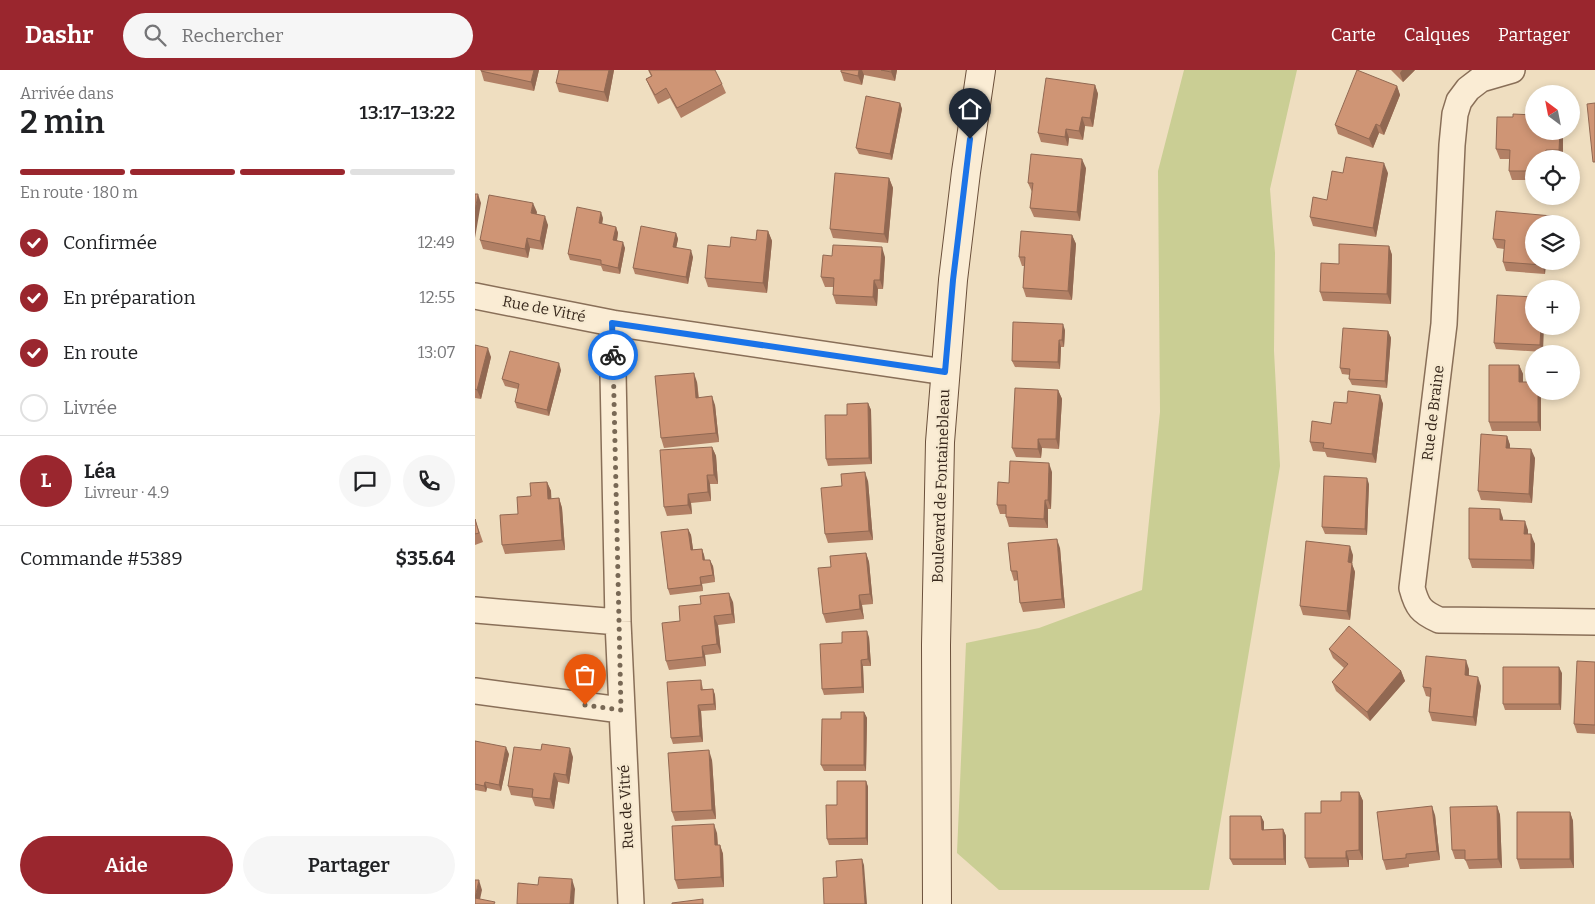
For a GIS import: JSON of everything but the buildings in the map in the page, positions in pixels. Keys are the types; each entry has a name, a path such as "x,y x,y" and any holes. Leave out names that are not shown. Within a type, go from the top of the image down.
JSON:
{"street":[{"name":"Boulevard de Fontainebleau","path":"937,904 937,616 940,442 953,280 963,190 981,70"},
{"name":"Rue de Braine","path":"1512,70 1481,79 1468,89 1459,101 1455,114 1444,324 1412,588 1420,608 1428,615 1439,620 1595,622"},
{"name":"Rue de Vitré","path":"475,296 612,323 945,372"},
{"name":"Rue de Vitré","path":"612,323 618,622 631,904"},
{"path":"475,610 618,622"},
{"path":"475,691 621,710"}],"green space":[{"path":"1184,70 1297,70 1270,189 1275,253 1274,351 1280,466 1209,890 999,890 957,853 966,643 1039,628 1142,590 1160,412 1158,171"}],"way so far":[{"path":"585,705 621,710 613,355"}],"route":[{"path":"613,355 612,323 945,372 953,280 970,139"}]}
